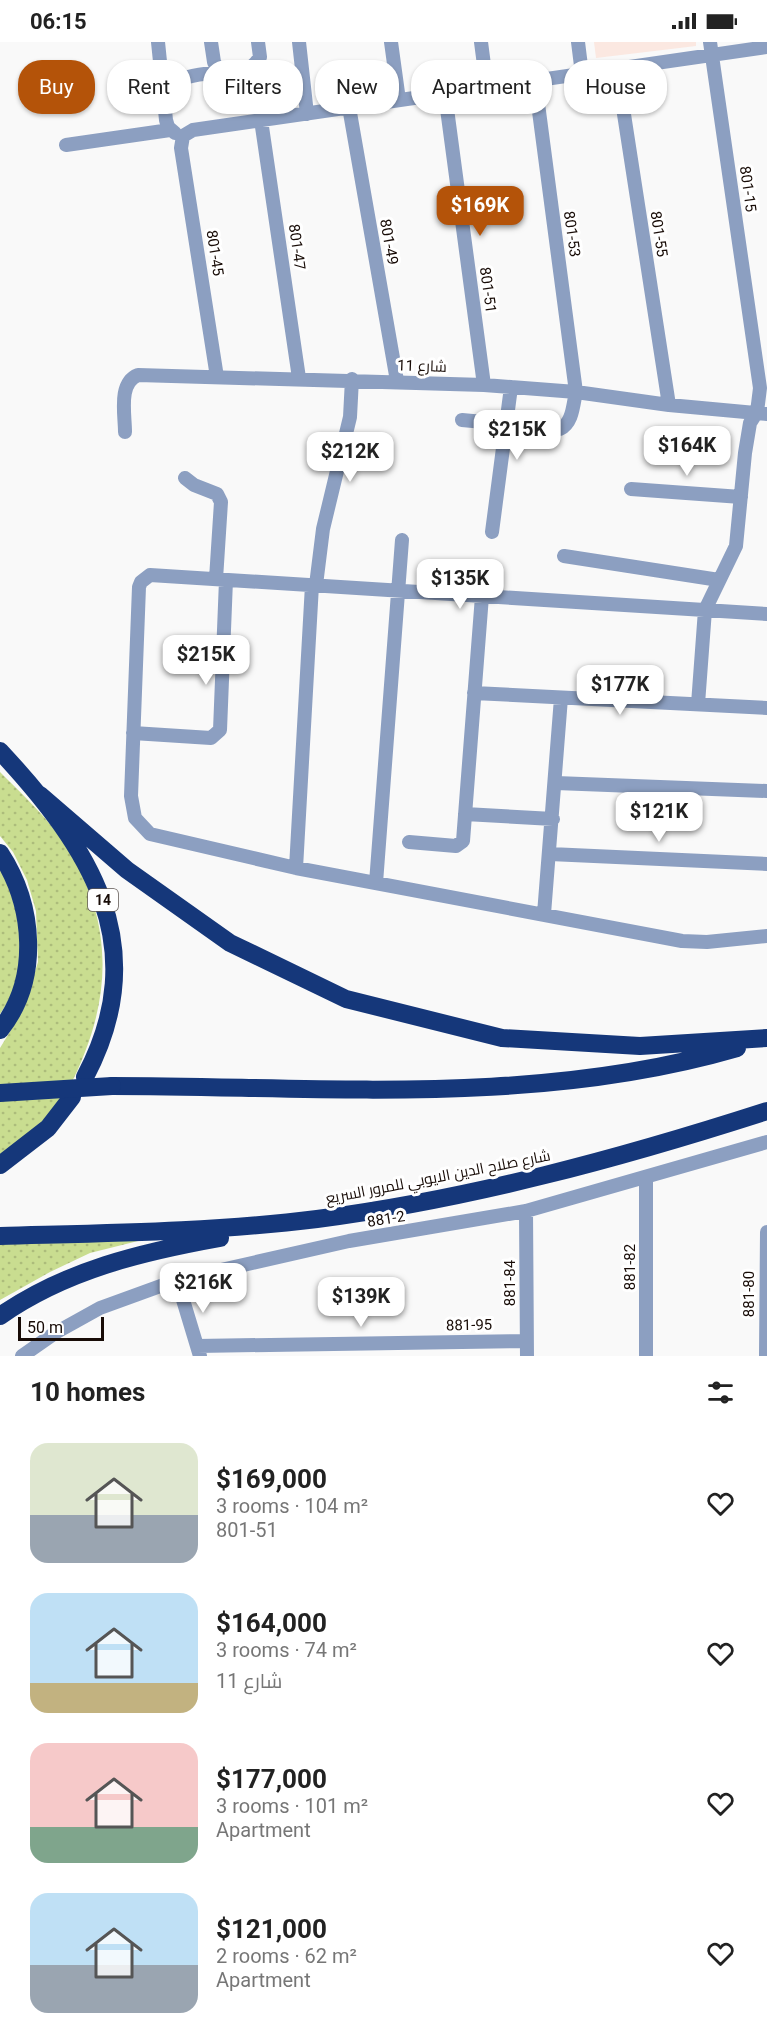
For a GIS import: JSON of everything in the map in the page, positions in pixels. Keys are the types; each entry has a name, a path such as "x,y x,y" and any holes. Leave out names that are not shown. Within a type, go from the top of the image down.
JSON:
{"highway":[{"name":"14","path":"0,751 40,795 87,862 101,894 110,927 113,961 111,996 104,1032 85,1077"},
{"path":"40,795 127,870 230,943 346,999 502,1038 651,1046 767,1039"},
{"path":"0,853 21,894 28,948 23,987 15,1006 0,1030"},
{"path":"0,1093 112,1086 327,1090 462,1088 549,1082 678,1063 767,1039"},
{"path":"0,1165 48,1128 72,1097"},
{"name":"شارع صلاح الدين الايوبي للمرور السريع","path":"0,1236 175,1230 318,1219 432,1199 546,1174 767,1111"},
{"path":"0,1316 51,1287 123,1258 318,1219"}],"street":[{"name":"801-45","path":"158,42 160,60"},
{"path":"211,42 214,60"},
{"path":"258,42 260,57 258,60"},
{"path":"299,42 307,114"},
{"path":"391,42 393,60"},
{"path":"481,42 483,60"},
{"path":"578,42 580,60"},
{"path":"659,60 711,49 767,47"},
{"name":"801-15","path":"705,610 736,546 750,423 762,413 711,49"},
{"path":"399,100 411,98"},
{"path":"66,145 176,133 315,113"},
{"name":"801-45","path":"165,114 166,120 176,133 181,148 218,377"},
{"name":"801-49","path":"351,114 397,381"},
{"name":"801-51","path":"448,114 484,385"},
{"name":"801-53","path":"539,114 576,392"},
{"name":"801-55","path":"623,114 669,405"},
{"name":"801-47","path":"261,120 299,378"},
{"name":"شارع 11","path":"125,432 125,387 130,378 138,375 352,379 484,385 576,392 669,405 762,413"},
{"path":"296,868 314,585 323,528 351,417 352,379"},
{"path":"492,532 511,387"},
{"path":"462,420 560,429 567,426 576,392"},
{"path":"133,733 211,738 220,730 220,502 217,494 194,485 185,478"},
{"path":"631,489 741,497"},
{"path":"376,883 402,540"},
{"path":"564,556 719,580"},
{"path":"767,614 150,575 141,582 131,807 141,827 161,838 296,868 682,941 708,942 767,936"},
{"path":"409,842 459,845 463,842 482,596"},
{"path":"698,704 705,610"},
{"path":"474,693 767,708"},
{"path":"544,914 561,698"},
{"path":"556,783 767,791"},
{"path":"465,814 553,819"},
{"path":"550,854 767,864"},
{"name":"881-2","path":"22,1356 55,1333 100,1308 177,1280 349,1241 526,1210 767,1142"},
{"name":"881-82","path":"646,1177 646,1356"},
{"name":"881-84","path":"526,1210 526,1356"},
{"name":"881-80","path":"766,1356 767,1232"},
{"path":"177,1280 198,1351"},
{"name":"881-95","path":"198,1351 526,1341"}],"shaded area":[{"path":"594,42 696,42 696,46 596,58"}],"green space":[{"path":"0,772 52,827 81,872 98,922 102,947 102,973 100,999 94,1025 68,1090 39,1128 0,1156 0,1048 23,1010 38,962 36,911 27,880 13,852 0,836"},
{"path":"0,869 14,904 20,942 20,961 10,998 0,1014"},
{"path":"162,1235 90,1253 0,1300 0,1243"}]}
